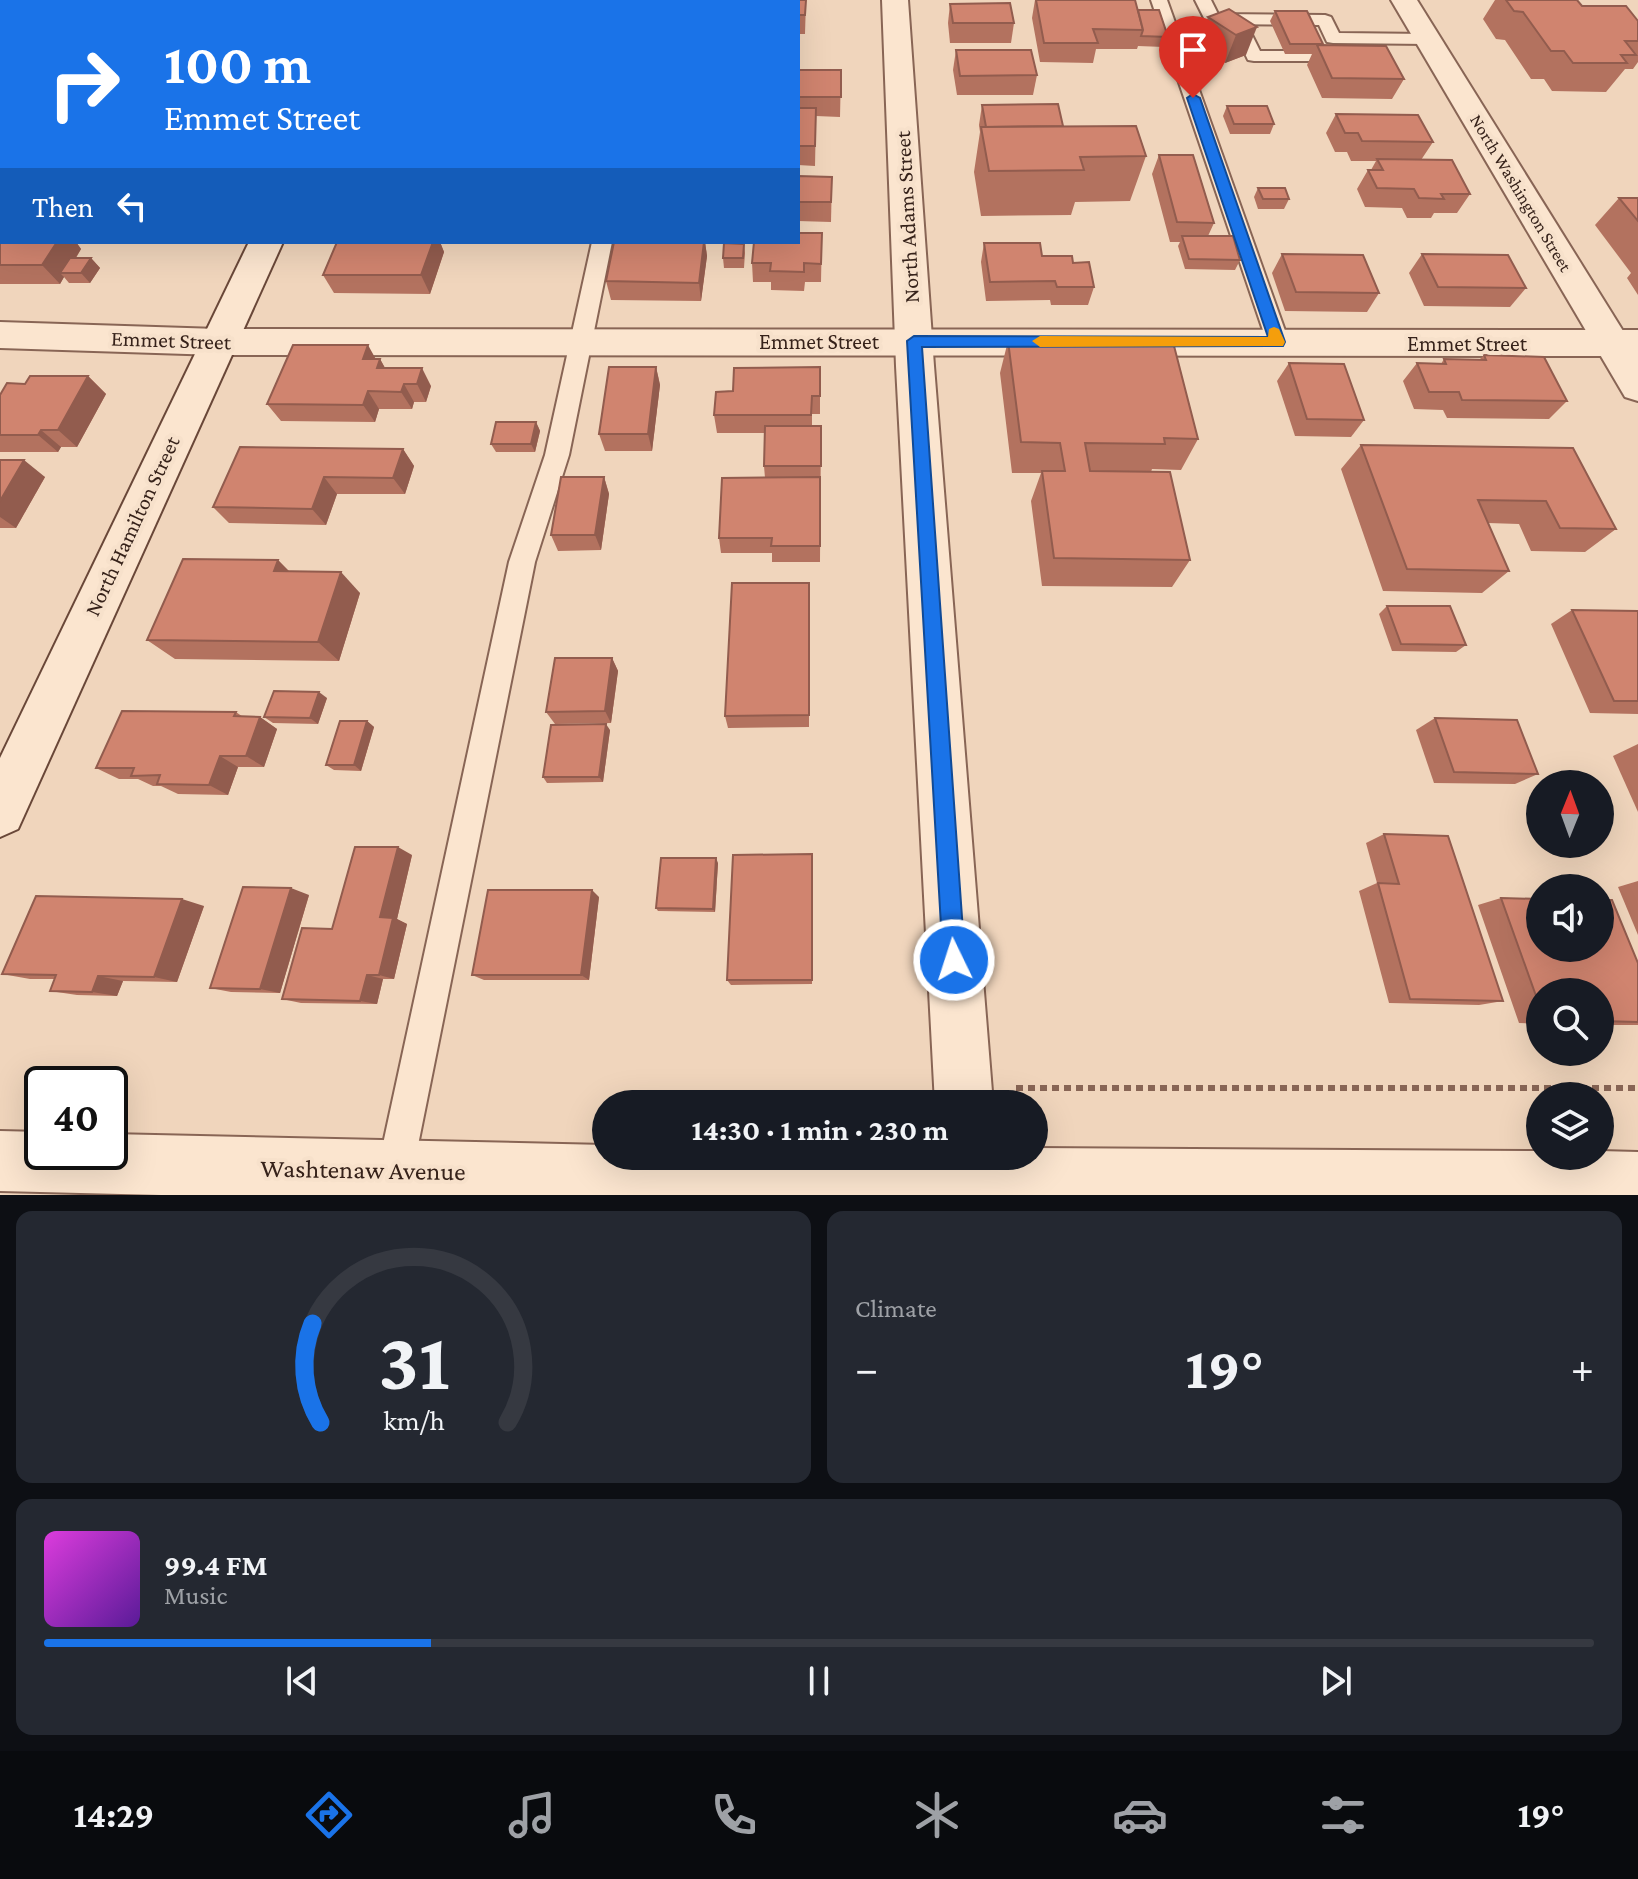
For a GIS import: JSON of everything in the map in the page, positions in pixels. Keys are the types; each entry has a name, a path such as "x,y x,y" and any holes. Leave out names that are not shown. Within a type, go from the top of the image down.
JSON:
{"street":[{"name":"North Adams Street","path":"895,0 963,1090"},
{"name":"North Washington Street","path":"1404,0 1625,343 1638,387"},
{"name":"North Hamilton Street","path":"0,812 265,244"},
{"name":"Emmet Street","path":"0,335 218,342 1625,343"},
{"name":"Washtenaw Avenue","path":"0,1161 392,1183 969,1177 1638,1182"}],"lane":[{"path":"1159,0 1278,342"},
{"path":"1203,0 1212,19 1245,37 1267,37"},
{"path":"1245,37 1254,56 1343,57 1316,0"},
{"path":"1212,19 1325,20"},
{"path":"1311,37 1428,39"},
{"path":"392,1183 522,562 557,455 602,244"}],"path":[{"path":"1016,1088 1638,1088"}],"building":[{"path":"800,0 806,0 805,15 800,15"},
{"path":"1036,0 1135,0 1143,30 1093,29 1098,43 1044,43"},
{"path":"1506,0 1577,0 1582,6 1626,6 1638,21 1638,41 1625,41 1636,55 1621,55 1627,63 1573,63 1564,51 1551,51 1523,12 1514,11"},
{"path":"1010,3 1014,23 953,23 950,4"},
{"path":"1229,9 1257,27 1236,35 1208,17"},
{"path":"1138,10 1159,10 1168,37 1141,36 1143,30"},
{"path":"1275,11 1307,11 1323,44 1290,44"},
{"path":"1317,45 1386,46 1404,79 1332,78"},
{"path":"956,50 1031,50 1037,75 960,76"},
{"path":"800,70 841,70 841,97 800,97"},
{"path":"1058,104 1063,126 986,127 982,105"},
{"path":"1227,106 1267,106 1274,124 1234,124"},
{"path":"800,108 816,108 815,146 800,146"},
{"path":"1336,114 1418,115 1433,142 1362,141 1358,133 1345,133"},
{"path":"1136,126 1146,156 1080,157 1084,170 989,171 981,127"},
{"path":"1159,155 1193,155 1214,223 1177,222"},
{"path":"1377,159 1452,160 1470,194 1441,194 1444,199 1419,198 1414,189 1377,188 1368,170 1383,170"},
{"path":"800,176 832,177 831,202 800,202"},
{"path":"1258,188 1285,188 1289,199 1263,199"},
{"path":"1619,198 1638,198 1638,221"},
{"path":"800,233 822,233 821,264 804,263 804,272 770,271 771,263 752,263 754,244 800,244"},
{"path":"1182,236 1233,236 1240,260 1189,259"},
{"path":"984,243 1040,243 1042,256 1072,256 1073,263 1089,262 1094,287 1057,287 1055,281 990,282"},
{"path":"0,244 56,244 42,265 0,265"},
{"path":"336,244 432,244 421,275 323,275"},
{"path":"614,244 704,244 699,283 606,281"},
{"path":"724,244 744,244 743,258 723,258"},
{"path":"1282,254 1363,255 1379,293 1296,292"},
{"path":"1422,254 1508,255 1526,288 1438,287"},
{"path":"70,258 91,258 81,273 60,273"},
{"path":"1008,341 1173,342 1198,439 1164,438 1165,444 1085,443 1090,471 1170,472 1190,560 1054,558 1042,471 1065,471 1060,443 1021,442"},
{"path":"293,345 368,345 363,359 380,359 377,368 422,368 417,384 404,384 401,392 368,391 363,405 267,404"},
{"path":"1484,355 1544,357 1567,401 1462,400 1459,392 1429,392 1417,363 1446,364 1444,359 1486,360"},
{"path":"1289,363 1344,364 1364,420 1307,419"},
{"path":"609,367 656,367 648,434 599,434"},
{"path":"820,367 820,396 812,396 811,415 714,415 716,392 733,391 734,368"},
{"path":"30,376 88,376 58,430 41,430 38,435 0,435 0,395 7,383 25,384"},
{"path":"496,422 536,422 531,444 491,444"},
{"path":"765,426 821,426 821,466 764,466"},
{"path":"1361,445 1573,448 1616,529 1560,528 1546,501 1478,500 1509,571 1407,569"},
{"path":"240,447 403,449 393,478 324,477 312,509 213,507"},
{"path":"0,460 24,460 0,501"},
{"path":"561,477 604,477 595,535 551,535"},
{"path":"820,477 820,546 771,546 772,538 719,538 722,478"},
{"path":"183,559 278,560 274,571 341,572 318,642 147,640"},
{"path":"732,583 809,583 809,715 725,716"},
{"path":"1387,606 1450,606 1466,645 1401,644"},
{"path":"1572,610 1638,611 1638,701 1614,701"},
{"path":"555,658 612,658 605,711 546,712"},
{"path":"274,691 319,692 310,718 264,717"},
{"path":"122,711 236,712 234,716 260,717 246,756 220,756 209,785 157,784 160,775 131,776 134,768 96,768"},
{"path":"1435,718 1517,720 1536,770 1526,770 1526,774 1454,772"},
{"path":"340,721 367,721 354,765 326,765"},
{"path":"606,724 599,777 543,777 551,725"},
{"path":"1384,834 1448,836 1503,1001 1410,999 1378,883 1399,884"},
{"path":"355,847 398,847 380,917 393,918 379,975 367,975 360,1001 282,999 302,928 332,929"},
{"path":"812,854 812,980 727,980 733,855"},
{"path":"661,858 716,858 713,909 656,908"},
{"path":"243,887 291,888 260,989 210,988"},
{"path":"488,890 592,890 581,975 472,975"},
{"path":"36,896 182,899 154,977 98,976 92,992 50,991 56,975 2,974"},
{"path":"1501,898 1526,899 1526,962 1614,962 1614,905 1638,963 1638,1022 1614,1021 1614,978 1530,978"}],"slow traffic":[{"path":"1040,341 1278,342 1274,332"}],"route":[{"path":"954,960 914,341 1278,342 1193,98"}]}
